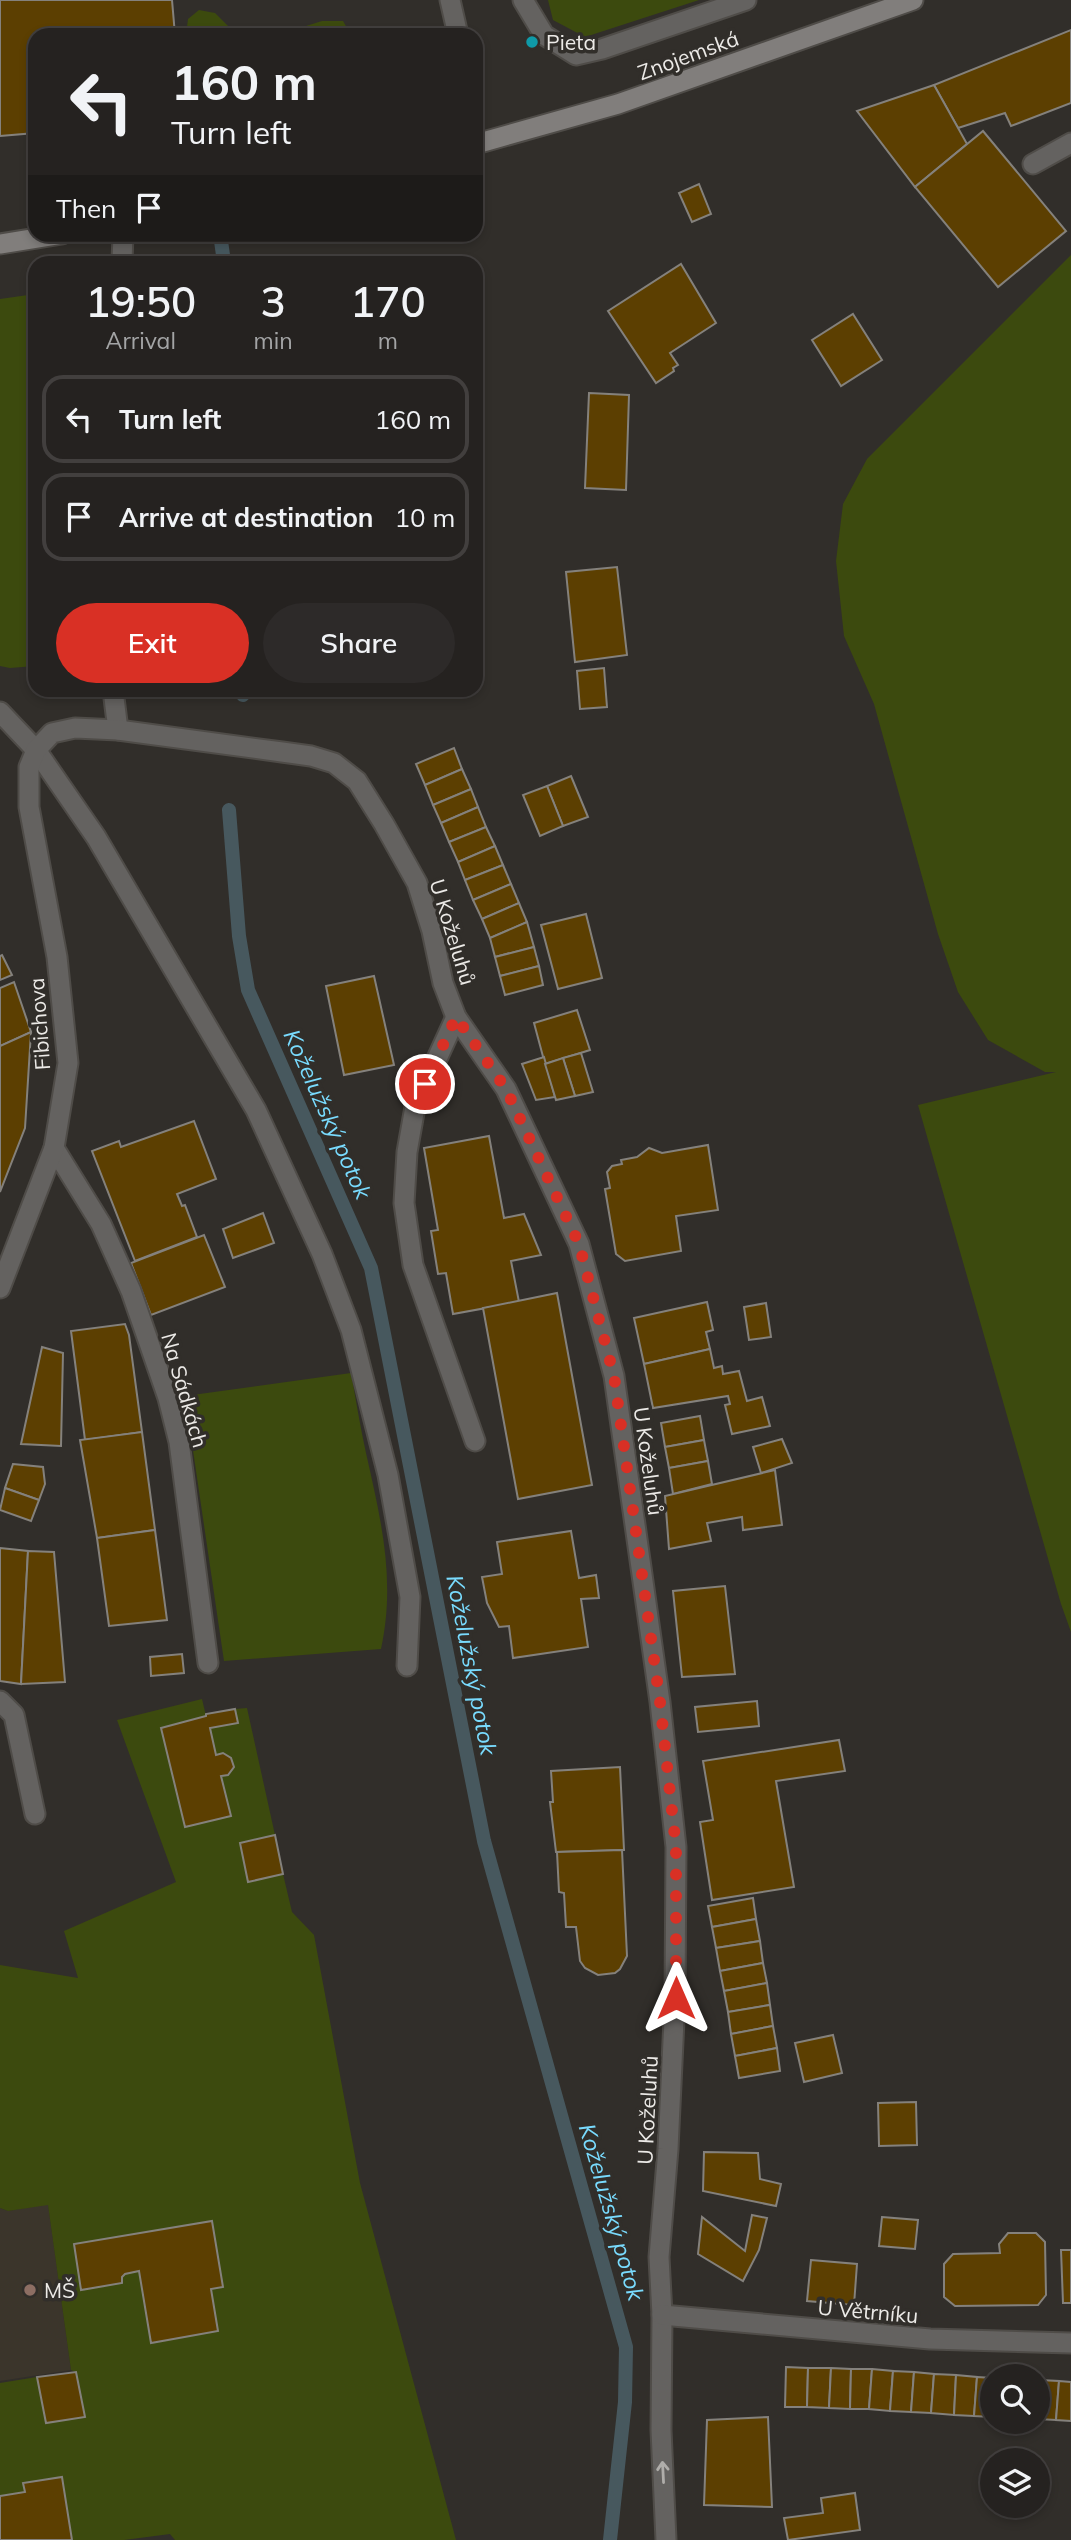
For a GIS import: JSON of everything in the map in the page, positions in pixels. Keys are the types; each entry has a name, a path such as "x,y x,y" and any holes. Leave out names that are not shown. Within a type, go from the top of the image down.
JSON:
{"main road":[{"name":"Znojemská","path":"483,138 618,104 913,0"},
{"path":"0,244 28,239"}],"street":[{"path":"450,0 456,28"},
{"name":"Znojemská","path":"523,0 544,35 576,55 602,49 746,0"},
{"path":"1033,164 1071,143"},
{"path":"114,697 118,730"},
{"path":"0,712 36,750 96,837 256,1110 322,1254 351,1330 388,1475 410,1597 407,1666"},
{"name":"U Koželuhů","path":"36,750 52,733 75,728 118,730 311,756 334,763 357,781 417,883 432,931 443,983 456,1017 506,1089 579,1244 614,1376 660,1702 676,1847 676,1998 659,2257 662,2315 661,2430 666,2540"},
{"name":"Fibichova","path":"0,1288 54,1148 68,1063 57,957 29,807 29,767 36,750"},
{"path":"456,1017 415,1107 407,1152 404,1203 414,1265 475,1441"},
{"name":"Na Sádkách","path":"54,1148 101,1224 131,1291 168,1398 179,1442 208,1663"},
{"path":"0,1702 14,1715 35,1814"},
{"name":"U Větrníku","path":"662,2315 930,2339 1071,2343"}],"shaded area":[{"name":"MŠ","path":"48,2204 71,2370 0,2381 0,2208 8,2211"}],"green space":[{"path":"548,0 699,0 585,37 553,20"},
{"path":"199,10 215,13 230,28 187,28 188,19"},
{"path":"322,21 343,21 347,28 303,28"},
{"path":"1071,255 1071,1632 918,1105 1056,1072 1045,1072 988,1040 958,992 938,934 874,704 844,636 836,561 843,504 867,459"},
{"path":"28,295 28,667 10,668 0,666 0,299"},
{"path":"351,1373 385,1550 387,1599 381,1649 224,1661 185,1396"},
{"path":"202,1699 206,1716 161,1728 185,1826 231,1815 221,1776 228,1775 234,1767 231,1758 223,1753 216,1755 210,1728 238,1722 235,1709 247,1708 275,1835 240,1843 248,1882 283,1874 292,1912 314,1935 360,2183 456,2540 175,2540 170,2534 124,2540 72,2540 62,2477 24,2483 25,2492 0,2496 0,2383 37,2377 46,2423 85,2417 76,2372 71,2370 48,2205 8,2211 0,2208 0,1965 78,1978 64,1931 176,1882 117,1720"}],"building":[{"path":"0,0 172,0 174,28 28,28 28,134 0,136"},
{"path":"1071,30 1071,103 1011,126 1005,113 958,128 934,85"},
{"path":"934,85 967,144 915,187 857,111"},
{"path":"983,131 1066,231 998,287 915,187"},
{"path":"699,184 711,214 692,222 679,193"},
{"path":"681,264 716,323 670,353 678,365 673,368 674,371 656,383 608,311"},
{"path":"853,314 882,360 841,386 812,340"},
{"path":"589,393 629,395 626,490 585,488"},
{"path":"617,567 627,655 575,662 566,572"},
{"path":"604,668 607,707 580,709 577,671"},
{"path":"454,748 462,769 425,785 416,764"},
{"path":"462,769 471,789 433,805 425,785"},
{"path":"571,776 588,817 563,826 547,786"},
{"path":"547,786 563,826 540,836 523,795"},
{"path":"471,789 478,807 441,823 433,805"},
{"path":"478,807 486,827 449,842 441,823"},
{"path":"486,827 495,846 458,862 449,842"},
{"path":"495,846 503,865 465,880 458,862"},
{"path":"503,865 511,884 473,900 465,880"},
{"path":"511,884 519,903 482,919 473,900"},
{"path":"519,903 527,922 490,938 482,919"},
{"path":"586,914 602,978 558,989 541,925"},
{"path":"527,922 534,947 495,957 490,938"},
{"path":"534,947 539,966 500,976 495,957"},
{"path":"2,955 12,975 0,980 0,956"},
{"path":"539,966 543,985 505,995 500,976"},
{"path":"374,976 394,1065 344,1075 326,986"},
{"path":"14,982 31,1032 0,1046 0,988"},
{"path":"577,1010 590,1050 545,1064 534,1023"},
{"path":"31,1032 25,1128 0,1192 0,1046"},
{"path":"581,1053 593,1092 575,1096 563,1058"},
{"path":"544,1057 555,1097 536,1100 522,1064"},
{"path":"563,1058 575,1096 556,1100 545,1064"},
{"path":"194,1121 216,1179 177,1194 182,1206 185,1205 197,1237 135,1261 92,1151 119,1141 121,1147"},
{"path":"489,1136 504,1218 524,1214 541,1255 511,1261 519,1302 453,1314 446,1273 438,1274 431,1231 438,1230 424,1148"},
{"path":"708,1145 718,1210 676,1216 681,1251 625,1261 616,1254 605,1189 610,1188 607,1172 612,1166 622,1164 621,1160 637,1157 649,1148 662,1153"},
{"path":"263,1213 274,1243 233,1258 223,1229"},
{"path":"204,1235 225,1287 151,1315 131,1263"},
{"path":"557,1293 592,1485 518,1499 483,1308"},
{"path":"707,1302 713,1330 706,1332 710,1349 644,1364 634,1318"},
{"path":"766,1303 771,1337 749,1340 744,1307"},
{"path":"125,1324 129,1335 142,1432 85,1440 71,1331"},
{"path":"42,1347 63,1353 61,1446 21,1444"},
{"path":"710,1349 714,1368 722,1366 723,1374 739,1371 747,1401 762,1397 770,1426 732,1434 725,1405 730,1404 728,1396 653,1408 644,1364"},
{"path":"700,1416 704,1440 665,1447 661,1423"},
{"path":"142,1432 155,1530 97,1538 80,1440"},
{"path":"782,1439 792,1463 761,1473 753,1447"},
{"path":"704,1440 708,1461 669,1468 665,1447"},
{"path":"708,1461 712,1484 673,1494 669,1468"},
{"path":"13,1464 43,1467 45,1484 39,1500 5,1488"},
{"path":"775,1470 782,1525 743,1530 742,1517 707,1523 711,1541 669,1549 665,1496"},
{"path":"5,1488 39,1500 31,1521 0,1510"},
{"path":"155,1530 167,1620 109,1626 97,1538"},
{"path":"571,1531 579,1578 596,1575 599,1598 581,1599 588,1647 513,1658 509,1626 499,1627 487,1603 482,1577 502,1574 497,1542"},
{"path":"0,1548 28,1551 21,1684 0,1681"},
{"path":"28,1551 54,1552 65,1682 21,1684"},
{"path":"725,1586 735,1674 682,1677 673,1591"},
{"path":"182,1654 184,1673 151,1676 150,1657"},
{"path":"757,1701 759,1726 698,1732 695,1707"},
{"path":"235,1709 238,1723 210,1728 216,1755 223,1753 231,1758 234,1767 228,1775 221,1776 231,1816 185,1827 161,1728 206,1714"},
{"path":"839,1740 845,1771 776,1781 794,1887 712,1900 700,1822 713,1820 703,1761"},
{"path":"620,1767 624,1850 556,1852 550,1802 553,1802 551,1771"},
{"path":"275,1835 283,1874 248,1882 240,1843"},
{"path":"622,1850 627,1956 615,1973 598,1975 585,1968 580,1961 576,1927 566,1927 564,1893 559,1892 557,1852"},
{"path":"753,1898 756,1919 712,1927 708,1906"},
{"path":"756,1919 760,1941 716,1948 712,1927"},
{"path":"760,1941 763,1963 720,1971 716,1948"},
{"path":"763,1963 767,1983 724,1991 720,1971"},
{"path":"767,1983 770,2005 728,2012 724,1991"},
{"path":"770,2005 773,2026 731,2034 728,2012"},
{"path":"773,2026 777,2048 735,2056 731,2034"},
{"path":"833,2035 842,2073 804,2082 795,2043"},
{"path":"777,2048 780,2071 739,2078 735,2056"},
{"path":"916,2102 917,2145 879,2146 878,2103"},
{"path":"704,2152 758,2153 760,2179 781,2184 776,2206 703,2191"},
{"path":"752,2215 767,2218 759,2250 743,2281 698,2254 702,2217 745,2251"},
{"path":"882,2217 918,2220 915,2249 879,2246"},
{"path":"212,2221 223,2287 211,2289 218,2331 151,2343 139,2271 125,2274 122,2283 81,2290 74,2244"},
{"path":"1008,2233 1036,2233 1045,2242 1046,2295 1038,2305 955,2306 944,2297 944,2264 953,2254 1000,2253 999,2244"},
{"path":"1061,2250 1071,2250 1071,2303 1063,2303"},
{"path":"811,2260 857,2264 854,2305 807,2301"},
{"path":"786,2367 808,2368 807,2407 785,2407"},
{"path":"808,2368 831,2368 829,2408 807,2407"},
{"path":"831,2368 851,2369 850,2409 829,2408"},
{"path":"851,2369 872,2369 869,2409 850,2409"},
{"path":"872,2369 893,2371 890,2411 869,2409"},
{"path":"893,2371 914,2372 911,2412 890,2411"},
{"path":"76,2372 85,2417 46,2423 37,2377"},
{"path":"914,2372 934,2374 931,2413 911,2412"},
{"path":"934,2374 956,2375 954,2415 931,2413"},
{"path":"956,2375 977,2377 974,2416 954,2415"},
{"path":"977,2377 980,2377 980,2416 974,2416"},
{"path":"1050,2381 1059,2381 1056,2420 1050,2420"},
{"path":"1059,2381 1071,2382 1071,2421 1056,2420"},
{"path":"768,2417 772,2507 704,2505 707,2420"},
{"path":"62,2477 72,2540 0,2540 0,2496 25,2492 23,2483"},
{"path":"855,2493 860,2530 788,2540 784,2518 823,2513 821,2498"}],"waterway":[{"name":"Koželužský potok","path":"221,242 223,256"},
{"name":"Koželužský potok","path":"229,810 239,936 248,990 371,1268 484,1841 626,2347 625,2402 610,2540"}],"place":[{"name":"Pieta","path":"532,42"},
{"name":"MŠ","path":"30,2290"}],"route":[{"path":"425,1084 456,1017 506,1089 579,1244 614,1376 660,1702 676,1847 676,1998"}]}
